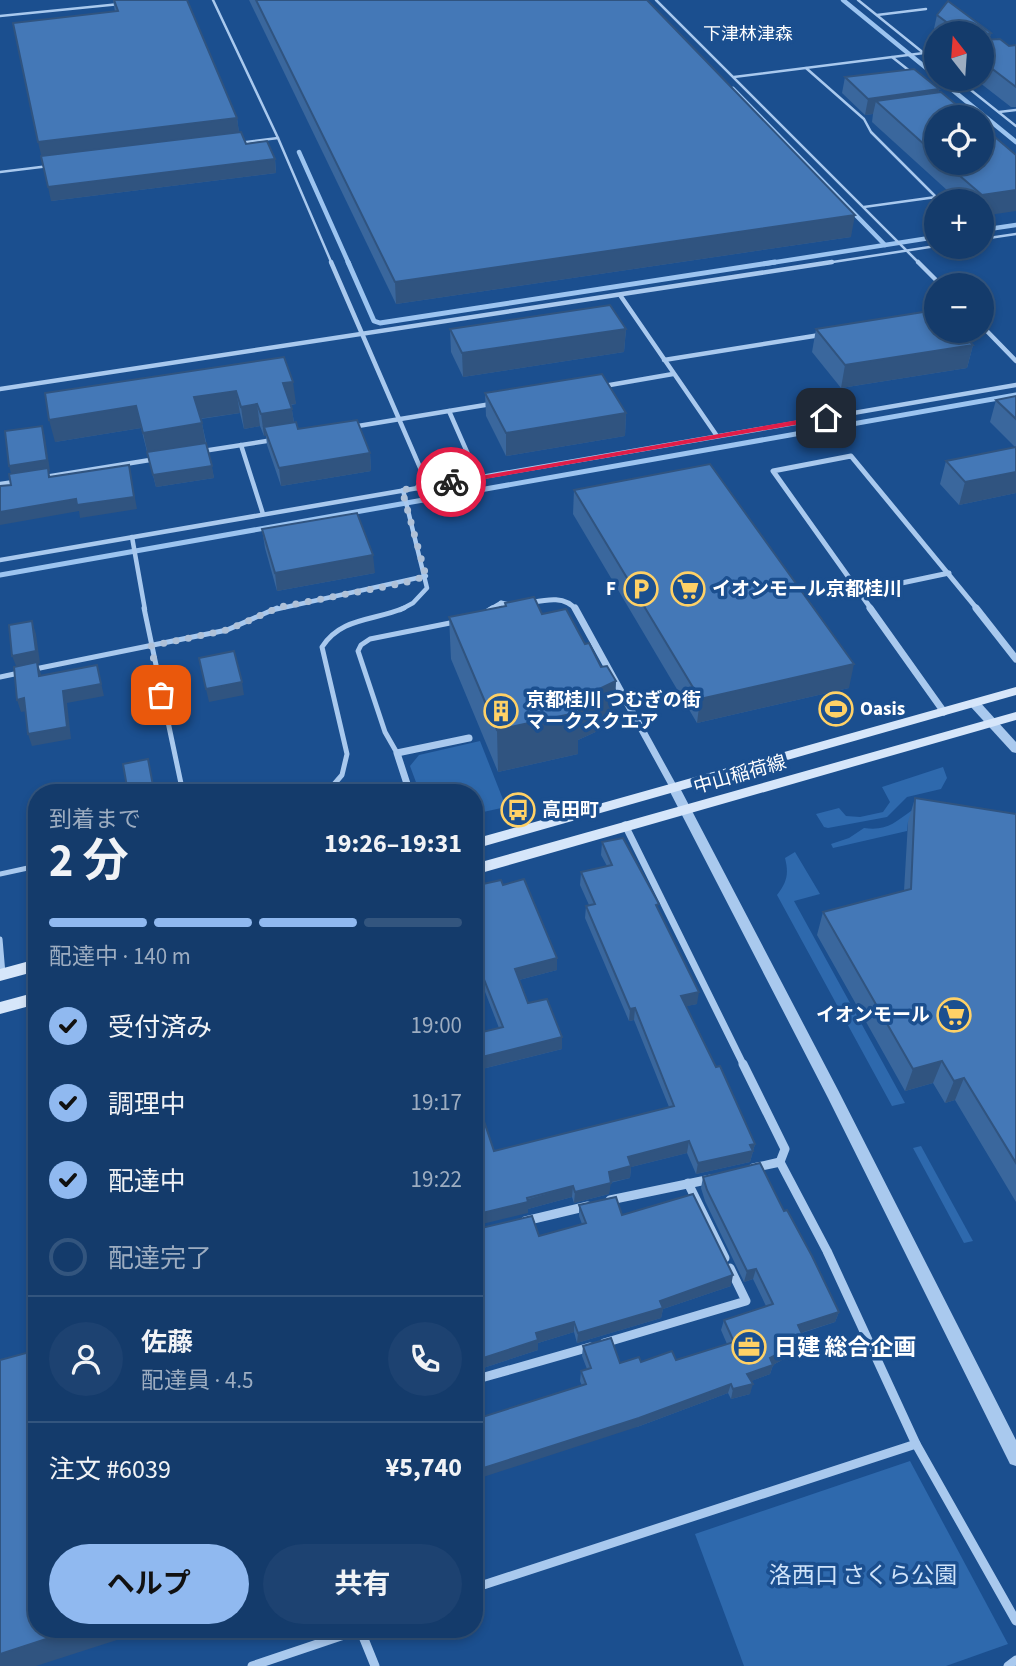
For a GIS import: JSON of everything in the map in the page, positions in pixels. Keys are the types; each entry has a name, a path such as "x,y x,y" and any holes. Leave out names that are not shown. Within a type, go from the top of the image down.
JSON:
{"main road":[{"name":"中山稲荷線","path":"483,841 1016,691"},
{"name":"中山稲荷線","path":"483,867 1016,716"},
{"path":"2,974 28,967"},
{"path":"0,1008 28,1000"}],"street":[{"path":"944,712 773,471 851,456 949,573 1016,659"},
{"path":"859,592 949,573"},
{"path":"500,603 512,606 551,599 565,600 573,606 687,809 1016,1458"},
{"path":"974,703 1016,749"},
{"path":"407,784 397,753 469,738"},
{"path":"625,825 785,1149 780,1162 827,1251 916,1444 1016,1622"},
{"path":"741,1171 780,1162"},
{"path":"514,1224 728,1175"},
{"path":"483,1377 746,1301 688,1183"},
{"path":"483,1585 916,1444"},
{"path":"252,1666 335,1638"},
{"path":"364,1638 375,1666"},
{"path":"1008,1666 1016,1660"}],"lane":[{"path":"213,0 278,138 428,486"},
{"path":"656,0 929,273"},
{"path":"858,0 924,52"},
{"path":"0,16 129,3"},
{"path":"876,15 926,9"},
{"path":"734,77 924,52"},
{"path":"892,57 912,73"},
{"path":"806,68 864,119 871,132 936,197 864,208"},
{"path":"972,91 1016,126"},
{"path":"999,112 1016,110"},
{"path":"864,119 877,118"},
{"path":"238,143 278,138"},
{"path":"0,172 53,166"},
{"path":"994,237 1016,233"},
{"path":"0,389 924,248"},
{"path":"620,295 717,436"},
{"path":"664,360 827,334"},
{"path":"994,339 1016,361"},
{"path":"594,387 673,374"},
{"path":"0,560 1016,385"},
{"path":"348,428 502,402"},
{"path":"449,411 478,477"},
{"path":"201,451 281,438"},
{"path":"242,445 263,514"},
{"path":"40,478 161,458"},
{"path":"0,484 27,480"},
{"path":"334,784 342,775 347,754 322,647 327,635 346,624 406,608 427,588 402,490"},
{"path":"132,537 151,646 181,784"},
{"path":"0,677 227,630 280,607 404,583 426,576"},
{"path":"476,618 500,603"},
{"path":"397,753 385,732 358,651 370,639 463,621"},
{"path":"0,874 28,868"},
{"path":"0,939 2,974"}],"green space":[{"path":"480,741 506,807 483,812 483,784 417,784 410,766 419,755"},
{"path":"943,767 947,778 941,789 907,797 887,817 828,828 824,827 816,814 839,808 846,816 860,817 883,812 890,802 882,787"},
{"path":"911,811 927,816 908,822 907,831 833,848 831,844 849,838 864,828 890,825"},
{"path":"795,852 820,894 794,901 905,1103 892,1106 777,895 786,878 785,858"},
{"path":"921,1146 973,1241 964,1243 913,1148"},
{"name":"洛西口 さくら公園","path":"910,1461 1008,1644 946,1666 744,1666 695,1534"}],"building":[{"path":"114,0 187,0 237,118 38,142 13,23 118,11"},
{"path":"256,0 647,0 855,215 395,282"},
{"path":"948,1 975,21 945,21 937,15"},
{"path":"994,39 1000,39 1009,46 1016,45 1016,87 994,70"},
{"path":"914,69 924,77 925,91 868,99 845,77"},
{"path":"941,92 957,105 924,105 924,144 876,101"},
{"path":"241,132 246,144 267,141 275,159 48,187 41,156"},
{"path":"994,136 1016,155 1016,190 994,193 994,189 975,189 959,175 994,175"},
{"path":"610,305 626,329 462,353 450,329"},
{"path":"924,312 924,343 973,345 845,365 816,329"},
{"path":"284,357 293,382 283,383 292,409 261,414 257,404 241,407 236,391 194,397 202,423 143,433 136,406 49,420 45,393"},
{"path":"602,374 626,413 506,433 485,393"},
{"path":"1016,396 1016,419 996,400"},
{"path":"357,420 370,453 279,468 264,427 296,422 298,429"},
{"path":"42,426 47,460 9,466 5,431"},
{"path":"206,443 212,466 153,475 147,452"},
{"path":"1016,447 1016,472 965,482 946,461"},
{"path":"710,464 854,664 700,699 574,490"},
{"path":"129,465 134,497 77,505 76,499 0,512 0,486 11,485 9,474 48,468 49,477"},
{"path":"357,513 373,555 275,573 262,529"},
{"path":"534,597 542,614 566,609 585,644 589,643 601,667 607,666 616,681 574,701 580,712 497,730 449,617 506,606 505,603"},
{"path":"32,621 36,651 12,656 9,625"},
{"path":"234,651 242,682 206,689 199,658"},
{"path":"37,662 39,676 97,665 101,684 63,691 67,727 28,734 24,698 17,700 14,667"},
{"path":"148,759 153,784 126,784 123,764"},
{"name":"イオンモール","path":"915,798 1016,814 1016,1163 964,1078 954,1081 942,1061 913,1069 823,912 911,889"},
{"path":"623,838 659,904 656,905 699,992 681,996 716,1067 720,1066 755,1144 750,1145 753,1151 698,1163 689,1141 628,1157 631,1166 609,1172 611,1183 575,1192 573,1186 527,1198 528,1202 483,1213 483,1118 494,1151 674,1106 635,1008 630,1009 586,906 595,904 581,872 612,865 602,842"},
{"path":"524,879 557,958 515,969 528,1003 547,999 562,1037 483,1057 483,1032 503,1027 483,977 483,884 501,880 503,885"},
{"path":"760,1163 784,1211 787,1210 812,1256 839,1312 798,1325 804,1338 791,1342 793,1346 770,1358 773,1365 747,1374 753,1384 733,1389 731,1384 639,1418 483,1468 483,1417 586,1384 581,1371 591,1368 583,1346 611,1338 620,1363 639,1357 641,1362 672,1351 676,1360 734,1342 724,1320 773,1304 756,1269 747,1271 703,1177"},
{"path":"693,1194 733,1275 660,1301 663,1308 578,1333 574,1322 536,1333 538,1340 483,1358 483,1228 532,1216 539,1236 586,1223 579,1205 616,1197 622,1215"},
{"path":"28,1352 28,1638 49,1638 0,1654 0,1360"}],"waterway":[{"path":"843,0 924,66"},
{"path":"733,89 885,245"},
{"path":"954,91 1016,142"},
{"path":"299,152 349,264"},
{"path":"994,228 1016,225"},
{"path":"764,264 924,239"},
{"path":"348,262 374,321 380,323 775,262"},
{"path":"0,575 1016,395"}],"way so far":[{"path":"161,695 151,646 227,630 280,607 404,583 426,576 402,490 451,482"}],"place":[{"name":"F","path":"641,589"},
{"name":"イオンモール京都桂川","path":"688,589"},
{"name":"Oasis","path":"836,709"},
{"name":"京都桂川 つむぎの街 マークスクエア","path":"501,711"},
{"name":"高田町","path":"518,810"},
{"name":"イオンモール","path":"954,1015"},
{"name":"日建 総合企画","path":"749,1347"}],"district":[{"name":"下津林津森","path":"748,34"}],"route":[{"path":"451,482 826,418"}]}
